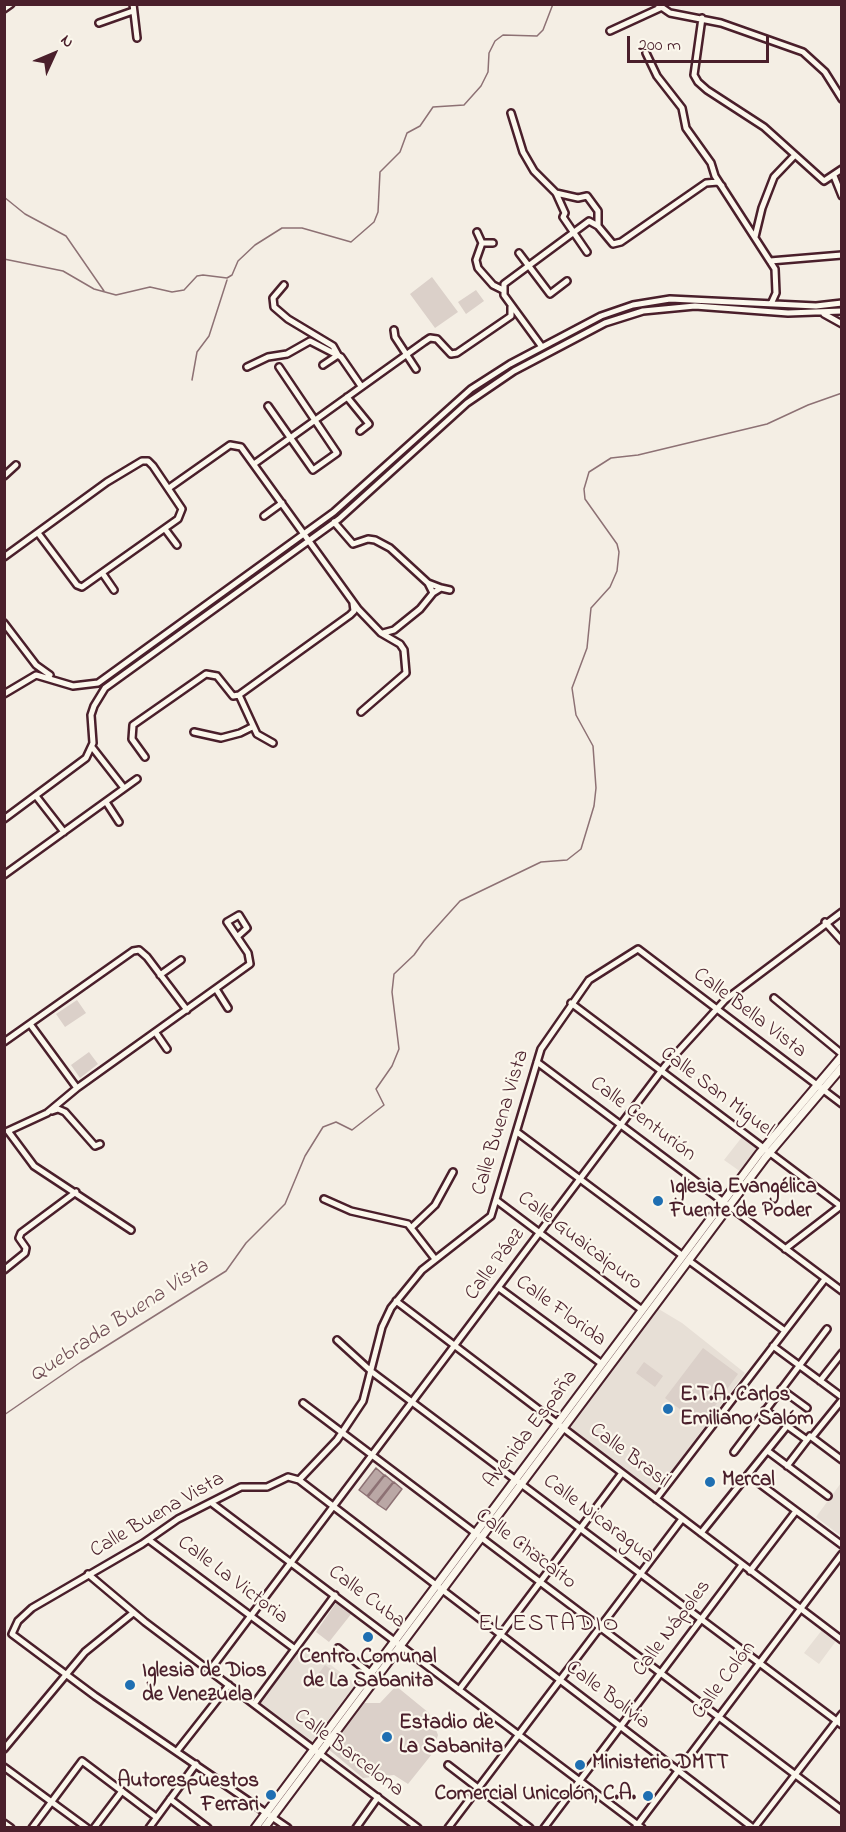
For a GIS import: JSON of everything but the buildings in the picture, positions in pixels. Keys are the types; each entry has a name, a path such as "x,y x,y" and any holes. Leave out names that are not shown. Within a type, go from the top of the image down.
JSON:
{"main road":[{"name":"Avenida España","path":"255,1827 269,1814 766,1151 819,1088 842,1055"},
{"name":"Avenida España","path":"819,1088 842,1067"},
{"name":"Avenida España","path":"560,1426 642,1310 686,1258"},
{"name":"Avenida España","path":"317,1750 370,1674 398,1643"},
{"name":"Avenida España","path":"264,1827 269,1814"}],"street":[{"path":"4,9 10,4"},
{"path":"610,31 658,6 670,13 702,18 802,52 825,72 842,99"},
{"path":"99,23 133,8 137,38"},
{"path":"702,18 694,75 698,82 764,128 824,181 842,169"},
{"path":"646,53 657,76 682,108 686,128 711,163 715,176 777,275 771,304"},
{"path":"511,113 523,152 534,171 556,192 566,213 563,217 587,252"},
{"path":"755,237 762,208 774,177 795,155"},
{"path":"834,176 842,196"},
{"path":"542,347 509,303 503,290 504,284 589,221 598,226 614,244 621,242 706,183 718,182 722,186"},
{"path":"556,192 578,198 587,196 598,211 598,226"},
{"path":"477,232 482,243 476,260 478,268 493,285 503,290"},
{"path":"482,243 493,243"},
{"path":"519,253 550,294 567,281"},
{"path":"770,261 842,255"},
{"path":"284,285 273,298 274,307 288,319 333,346 362,386"},
{"path":"4,694 33,675 45,676 78,687 98,683 345,503 471,389 542,347 601,316 642,303 695,298 824,306 842,303"},
{"path":"509,303 512,316"},
{"path":"824,306 842,311"},
{"path":"4,819 80,765 92,747 91,715 102,692 334,522 476,396 514,371 605,323 636,313 671,307 824,314 842,311"},
{"path":"824,314 842,324"},
{"path":"254,464 430,338 437,339 451,354 457,353 512,316 519,317"},
{"path":"394,330 405,355 416,369"},
{"path":"247,367 268,357 287,354 310,341 338,355"},
{"path":"323,365 338,355"},
{"path":"268,406 313,470 337,453 279,367"},
{"path":"348,396 369,424 360,431"},
{"path":"170,488 230,445 241,447 351,599 381,633 400,644 404,650 406,673 362,712"},
{"path":"4,557 142,461 148,461 170,488 182,509 182,514 165,529 82,587 77,585 39,533"},
{"path":"4,476 16,465"},
{"path":"264,516 282,503"},
{"path":"334,522 353,544 368,539 390,548 428,584 433,593"},
{"path":"165,529 177,545"},
{"path":"103,574 114,590"},
{"path":"428,584 450,590"},
{"path":"381,633 394,630 441,588"},
{"path":"146,757 132,739 134,725 206,674 218,676 233,696 239,695 350,615 354,611 351,599"},
{"path":"4,623 36,665 57,680"},
{"path":"239,695 257,735 273,743"},
{"path":"194,732 221,738 252,727"},
{"path":"92,747 124,788"},
{"path":"4,875 137,779"},
{"path":"36,796 64,832"},
{"path":"106,802 119,822"},
{"name":"Calle Páez","path":"210,1670 660,1072 715,1010 825,922 842,912"},
{"path":"825,922 842,941"},
{"path":"47,1113 77,1088 250,964 248,953 237,937"},
{"name":"Calle Bella Vista","path":"638,949 715,1010 842,1104"},
{"name":"Calle Buena Vista","path":"65,1675 12,1634 28,1611 149,1540 178,1519 244,1486 267,1487 288,1478 299,1480 343,1433 363,1401 384,1320 396,1301 416,1276 435,1259 487,1220 496,1200 545,1041 589,981 638,949"},
{"path":"4,1042 133,951 140,950 187,1010"},
{"path":"160,975 181,960"},
{"path":"216,989 228,1008"},
{"path":"774,998 842,1055"},
{"name":"Calle San Miguel","path":"571,1003 841,1206"},
{"path":"30,1024 77,1088"},
{"path":"156,1033 167,1049"},
{"name":"Calle Centurión","path":"537,1062 842,1292"},
{"path":"100,1144 95,1146 65,1112 58,1109 6,1130 34,1166 131,1230"},
{"path":"517,1132 785,1331"},
{"path":"412,1227 435,1205 453,1172"},
{"path":"4,1270 25,1253 25,1246 19,1238 21,1233 76,1192"},
{"path":"324,1199 343,1209 390,1218 412,1227 435,1259"},
{"name":"Calle Guaicaipuro","path":"496,1200 642,1310"},
{"path":"785,1249 841,1206"},
{"path":"656,1499 825,1279"},
{"name":"Calle Florida","path":"499,1288 602,1364"},
{"name":"Calle Brasil","path":"396,1301 842,1640"},
{"path":"734,1452 827,1329"},
{"name":"Calle Nicaragua","path":"337,1340 372,1372 519,1480 842,1725"},
{"path":"773,1346 842,1398 788,1466"},
{"path":"820,1381 842,1353"},
{"path":"781,1389 807,1408"},
{"name":"Calle Chacaíto","path":"303,1403 842,1810"},
{"path":"765,1410 842,1460"},
{"path":"701,1533 788,1426"},
{"path":"769,1452 828,1496"},
{"path":"459,1690 622,1473"},
{"path":"748,1475 842,1545"},
{"name":"Calle Bolivia","path":"299,1480 333,1509 754,1827"},
{"name":"Calle Cuba","path":"213,1503 638,1826"},
{"path":"750,1571 796,1511"},
{"path":"448,1827 682,1519"},
{"name":"Calle La Victoria","path":"149,1540 295,1649"},
{"path":"524,1546 551,1567"},
{"name":"Calle Colón","path":"638,1826 842,1554"},
{"name":"Calle Nápoles","path":"544,1827 742,1564"},
{"name":"Calle Barcelona","path":"88,1574 134,1613 418,1827"},
{"path":"254,1704 335,1595"},
{"path":"4,1749 91,1646 134,1613"},
{"path":"338,1648 370,1674"},
{"path":"65,1675 288,1827"},
{"path":"177,1751 229,1685"},
{"path":"754,1827 842,1714"},
{"path":"32,1827 82,1761 156,1817"},
{"path":"148,1827 196,1764"},
{"path":"448,1765 530,1827"},
{"path":"4,1767 87,1827"},
{"path":"94,1827 122,1791"},
{"path":"356,1827 378,1797"},
{"path":"170,1799 208,1827"},
{"path":"4,1823 10,1827"}],"shaded area":[{"path":"432,277 458,312 435,328 410,294"},
{"path":"476,290 484,301 466,314 458,302"},
{"path":"77,1000 86,1013 65,1027 56,1014"},
{"path":"89,1052 98,1064 80,1078 71,1065"},
{"path":"742,1137 758,1150 741,1172 724,1160"},
{"name":"E.T.A. Carlos Emiliano Salóm","path":"657,1308 682,1323 745,1373 655,1493 569,1428"},
{"path":"703,1348 738,1374 701,1425 665,1398"},
{"path":"644,1362 663,1376 655,1387 636,1373"},
{"path":"376,1468 384,1475 367,1496 359,1490"},
{"path":"385,1475 393,1482 376,1503 368,1497"},
{"path":"394,1482 402,1489 386,1510 377,1504"},
{"path":"841,1483 841,1536 816,1517"},
{"path":"336,1603 352,1613 329,1642 316,1632"},
{"path":"822,1630 836,1641 819,1664 804,1653"},
{"path":"303,1644 356,1684 312,1741 262,1705 261,1701"},
{"path":"325,1665 342,1677 334,1689 317,1676"},
{"name":"Estadio de La Sabanita","path":"396,1686 429,1713 438,1735 432,1754 408,1784 394,1775 363,1778 327,1748 361,1703 380,1703"}],"waterway":[{"path":"4,259 63,271 94,289 116,295 150,287 172,292 184,290 197,276 203,275 227,278 232,275 238,261 255,245 282,228 302,228 351,242 374,222 378,212 380,172 400,152 407,133 420,126 433,107 464,105 481,86 488,72 489,53 495,41 503,35 537,36 543,30 553,4"},
{"path":"4,197 25,214 66,236 104,291"},
{"path":"192,380 197,352 209,336 227,280"},
{"name":"Quebrada Buena Vista","path":"4,1415 81,1362 226,1271 246,1243 285,1204 305,1156 323,1127 336,1122 352,1130 384,1105 376,1089 392,1066 399,1049 392,992 394,974 414,955 460,901 541,862 567,860 581,849 594,806 596,788 593,746 576,715 572,688 587,648 591,608 610,587 617,571 619,552 617,544 585,499 584,489 589,472 611,458 638,455 767,424 808,405 842,393"}],"place":[{"name":"Iglesia Evangélica Fuente de Poder","path":"658,1201"},
{"name":"E.T.A. Carlos Emiliano Salóm","path":"668,1409"},
{"name":"Mercal","path":"710,1482"},
{"name":"Centro Comunal de La Sabanita","path":"368,1637"},
{"name":"Iglesia de Dios de Venezuela","path":"130,1685"},
{"name":"Estadio de La Sabanita","path":"387,1737"},
{"name":"Ministerio DMTT","path":"580,1765"},
{"name":"Autorespuestos Ferrari","path":"271,1795"},
{"name":"Comercial Unicolón, C.A.","path":"648,1796"}],"district":[{"name":"EL ESTADIO","path":"549,1626"}]}
